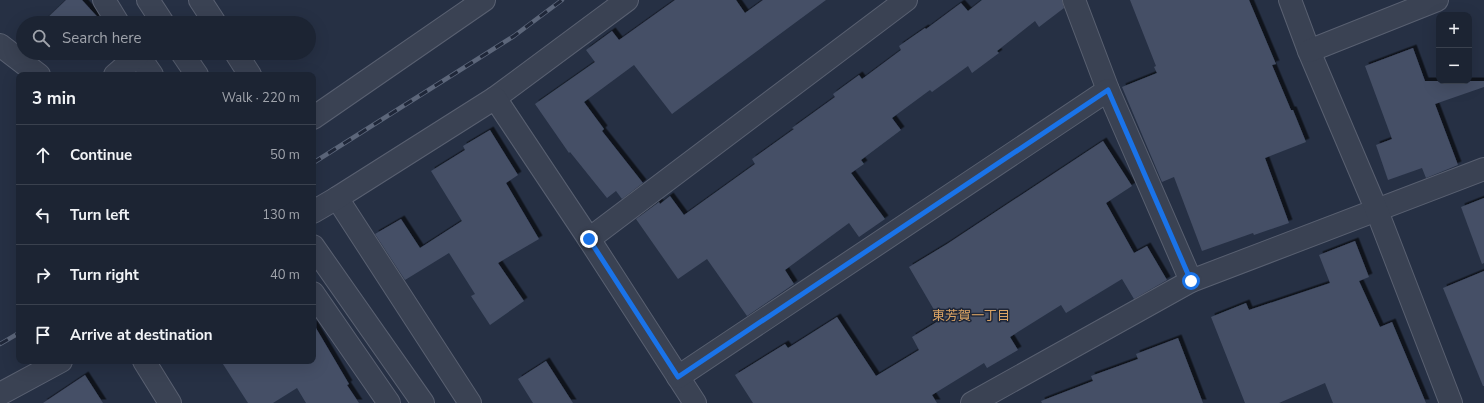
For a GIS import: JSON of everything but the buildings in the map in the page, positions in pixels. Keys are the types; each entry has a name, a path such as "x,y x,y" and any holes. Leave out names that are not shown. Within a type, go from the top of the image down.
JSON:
{"street":[{"path":"104,0 114,16"},
{"path":"148,0 158,16"},
{"path":"200,0 210,16"},
{"path":"316,116 484,0"},
{"path":"316,210 494,98 627,0"},
{"path":"589,239 884,6 906,0"},
{"path":"1074,0 1108,90 1191,281"},
{"path":"1290,0 1309,51 1376,211 1451,403"},
{"path":"1309,51 1437,0"},
{"path":"0,45 16,57"},
{"path":"20,60 35,72"},
{"path":"118,72 131,60"},
{"path":"141,60 150,72"},
{"path":"186,60 194,72"},
{"path":"240,60 248,72"},
{"path":"678,377 1108,90"},
{"path":"494,98 589,239 695,403"},
{"path":"972,403 1191,281 1484,170"},
{"path":"337,198 470,403"},
{"path":"316,250 422,403"},
{"path":"316,297 389,403"},
{"path":"0,394 55,364"},
{"path":"146,364 170,403"}],"railway":[{"path":"316,161 514,36 562,0"},
{"path":"0,344 16,335"}],"district":[{"name":"東芳賀一丁目","path":"971,315"}],"route":[{"path":"589,239 678,377 1108,90 1191,281"}]}
